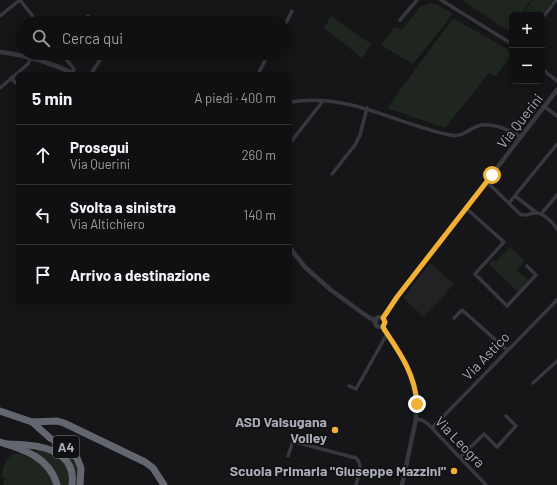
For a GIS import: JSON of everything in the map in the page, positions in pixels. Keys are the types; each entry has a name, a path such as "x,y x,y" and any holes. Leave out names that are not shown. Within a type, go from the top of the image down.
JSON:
{"highway":[{"name":"A4","path":"0,411 32,422 50,438 68,448 77,458 81,468 80,485"},
{"path":"32,422 57,421 73,426 145,462 153,468 164,485"},
{"path":"3,443 23,450 41,460 53,475 57,485"},
{"path":"3,443 38,446 58,454 64,459 71,470 72,485"}],"street":[{"path":"0,16 20,0 33,16"},
{"path":"400,20 417,0"},
{"path":"441,0 509,42"},
{"path":"545,15 556,0"},
{"path":"290,16 292,11"},
{"path":"0,52 16,55"},
{"path":"19,72 28,64 30,60"},
{"path":"40,60 70,72"},
{"path":"68,60 73,66 74,72"},
{"path":"92,72 100,60"},
{"path":"259,72 265,60"},
{"path":"545,71 557,81"},
{"path":"0,88 16,74"},
{"path":"12,78 16,83"},
{"name":"Via Querini","path":"383,318 397,297 467,209 557,90"},
{"path":"292,102 304,100 324,101 367,108 418,126 450,135 458,136 481,125 489,125 506,130 521,137"},
{"path":"292,141 324,101"},
{"path":"545,107 557,116"},
{"path":"332,174 355,145 360,135 367,108"},
{"path":"509,203 557,144"},
{"path":"487,182 520,214 526,216 537,213"},
{"path":"541,214 557,195"},
{"path":"515,196 554,224 557,229"},
{"path":"467,209 504,242 475,274 507,306 536,275 527,266"},
{"path":"292,251 305,267 331,290 368,317 376,321 377,326 383,327"},
{"name":"Via Astico","path":"432,428 557,300"},
{"path":"454,318 462,310 507,350"},
{"path":"376,321 377,318 383,318 385,322 383,327 406,364 416,392 416,419 402,485"},
{"path":"349,386 356,389 387,334"},
{"path":"534,383 557,361"},
{"path":"460,457 484,434 497,447 516,426 506,416"},
{"name":"Via Leogra","path":"416,419 425,421 486,485"},
{"path":"288,456 292,444 295,442 353,456 359,460 360,463 356,485"}],"shaded area":[{"path":"462,0 531,0 523,12 509,12 509,31"},
{"path":"532,0 553,0 545,12 525,12"},
{"path":"431,3 438,5 453,14 413,64 381,45 394,27 402,30 420,7"},
{"path":"331,16 371,44 362,58 324,28"},
{"path":"453,18 509,50 509,59 496,76 489,73 445,128 387,108"},
{"path":"510,247 525,261 516,270 528,280 518,292 489,264 494,259 496,261"},
{"path":"430,263 454,284 424,317 403,298"},
{"path":"52,442 73,456 76,460 79,469 77,485 75,485 72,466 65,458 50,446"},
{"path":"36,449 56,456 64,463 69,472 69,485 59,485 35,453"},
{"path":"17,453 36,461 44,467 54,485 3,485 5,478 1,477 7,459 13,454"}],"place":[{"name":"ASD Valsugana Volley","path":"335,430"},
{"name":"Scuola Primaria \"Giuseppe Mazzini\"","path":"454,471"}],"route":[{"path":"417,404 413,381 396,346 383,327 385,322 383,318 397,297 492,175"}]}
